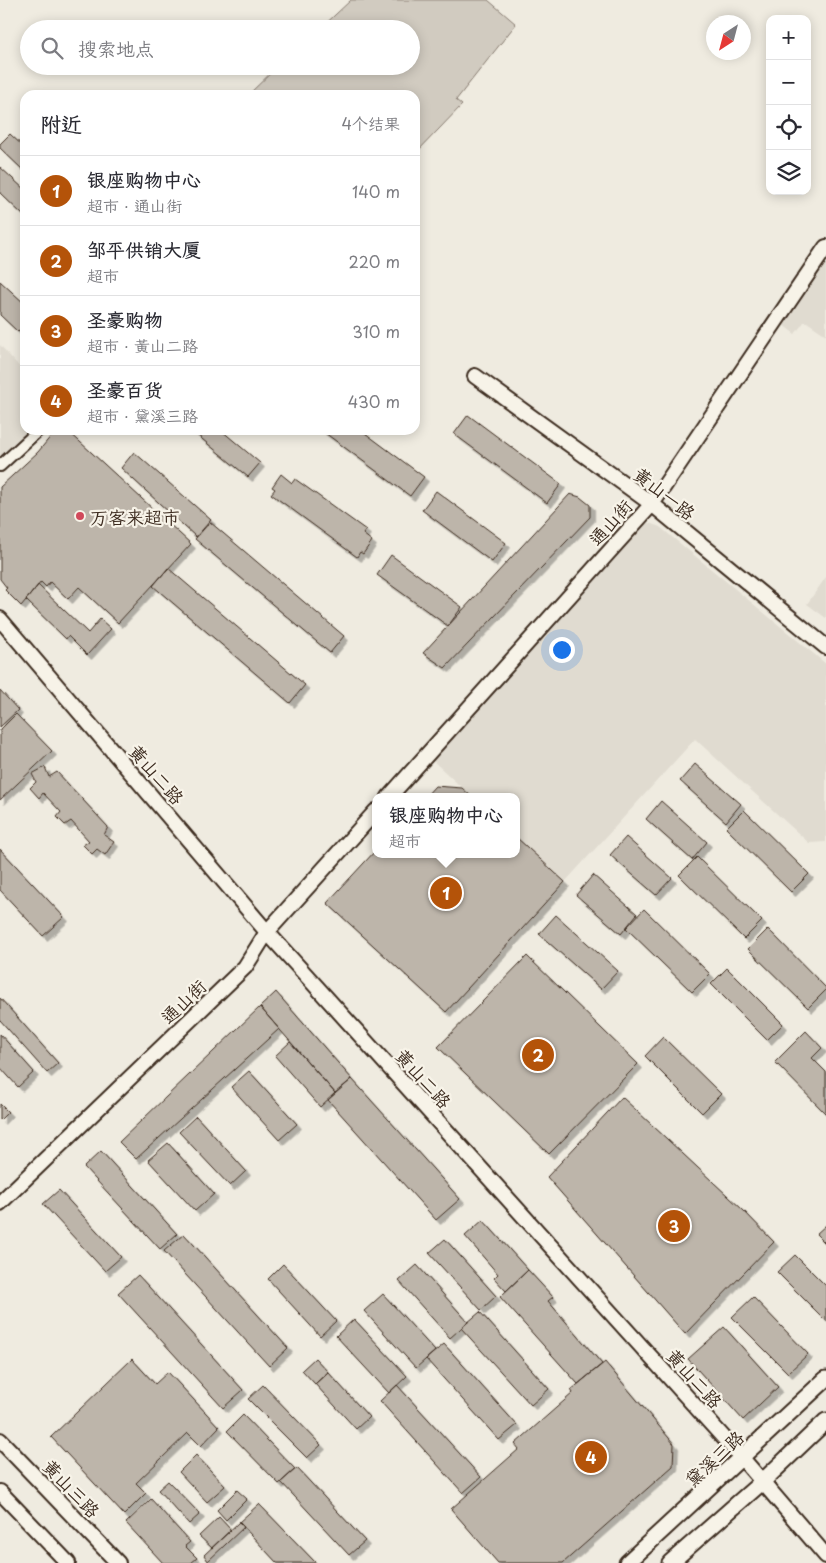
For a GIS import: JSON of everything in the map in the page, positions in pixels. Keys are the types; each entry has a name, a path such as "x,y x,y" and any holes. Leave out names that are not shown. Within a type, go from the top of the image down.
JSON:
{"main road":[{"name":"黛溪三路","path":"627,1563 826,1379"},
{"path":"670,1563 762,1482 826,1421"}],"street":[{"name":"通山街","path":"393,793 652,504 826,247"},
{"name":"黄山一路","path":"475,376 652,504 826,647"},
{"path":"0,466 34,435"},
{"name":"黄山二路","path":"0,619 267,932 742,1458 826,1556"},
{"name":"通山街","path":"0,1203 245,967 267,932 372,815"},
{"name":"黄山三路","path":"0,1440 118,1563"},
{"path":"0,1492 68,1563"}],"shaded area":[{"path":"351,0 488,0 516,24 456,100 462,105 420,149 420,90 253,90 269,75 420,75 420,20 330,20"},
{"path":"826,263 826,335 807,322 804,322 795,334 783,325"},
{"path":"0,345 20,367 20,435 25,435 0,458"},
{"path":"649,523 660,527 826,664 826,842 809,843 695,739 565,882 520,841 520,793 468,793 431,759 640,526"},
{"path":"826,577 826,618 807,604"}],"building":[{"path":"10,134 20,143 20,167 0,148 0,144"},
{"path":"0,167 20,185 20,212 0,193"},
{"path":"0,281 20,299 20,330 18,332 0,315"},
{"path":"468,415 561,484 547,503 454,434"},
{"name":"万客来超市","path":"52,435 72,435 191,544 118,623 79,587 68,599 50,582 46,587 41,582 21,606 5,590 7,588 0,579 0,487 38,452"},
{"path":"197,435 227,435 260,463 248,477"},
{"path":"328,435 368,435 424,477 410,496"},
{"path":"134,452 211,520 196,537 121,468"},
{"path":"281,474 292,483 295,479 366,530 363,534 372,541 363,554 360,552 357,557 271,494 275,489 272,487"},
{"path":"436,491 506,543 492,562 422,510"},
{"path":"570,494 580,497 590,505 590,517 445,668 423,653"},
{"path":"210,522 344,636 330,653 195,539"},
{"path":"391,555 462,607 448,626 377,575"},
{"path":"168,568 305,685 290,703 153,586"},
{"path":"38,585 88,633 100,619 111,629 87,655 68,636 66,639 26,600"},
{"path":"0,690 18,710 0,727"},
{"path":"16,714 52,751 0,800 0,730"},
{"path":"695,764 741,804 726,822 680,781"},
{"path":"45,767 49,777 57,772 108,827 104,835 114,842 105,855 97,849 92,854 83,845 89,841 71,821 65,825 57,817 61,812 43,793 39,798 30,788 36,782 32,774"},
{"path":"435,786 462,788 468,793 429,793"},
{"path":"661,801 707,842 692,860 646,819"},
{"path":"744,810 809,874 791,892 726,828"},
{"path":"626,837 672,878 656,895 610,855"},
{"path":"520,841 565,882 446,1012 327,903 372,854 372,858 520,858"},
{"path":"0,849 64,917 43,936 0,890"},
{"path":"697,857 762,921 744,939 679,875"},
{"path":"593,875 637,914 621,934 576,895"},
{"path":"644,909 710,974 692,992 626,928"},
{"path":"556,915 618,971 601,989 539,934"},
{"path":"768,929 826,988 808,1008 748,949"},
{"path":"527,956 638,1064 549,1154 438,1047"},
{"path":"727,968 783,1024 767,1040 711,984"},
{"path":"276,992 352,1079 335,1093 260,1007"},
{"path":"0,998 58,1063 47,1073 0,1020"},
{"path":"260,1007 279,1029 136,1159 119,1142"},
{"path":"806,1031 822,1048 812,1058 826,1072 826,1114 775,1062"},
{"path":"0,1034 34,1072 18,1087 0,1067"},
{"path":"663,1037 721,1094 702,1113 645,1056"},
{"path":"290,1042 335,1093 320,1107 275,1056"},
{"path":"249,1071 297,1124 279,1140 231,1087"},
{"path":"352,1079 460,1199 436,1220 328,1100"},
{"path":"622,1097 743,1210 774,1242 685,1334 547,1177"},
{"path":"0,1104 8,1112 0,1120"},
{"path":"196,1116 246,1171 230,1186 179,1132"},
{"path":"168,1143 214,1194 195,1211 148,1160"},
{"path":"101,1151 177,1234 160,1249 84,1167"},
{"path":"59,1190 121,1257 105,1271 43,1204"},
{"path":"483,1220 528,1270 506,1291 494,1278 498,1274 465,1236"},
{"path":"826,1225 826,1244 816,1234"},
{"path":"184,1234 288,1348 269,1366 164,1251"},
{"path":"445,1239 496,1296 481,1310 429,1253"},
{"path":"795,1255 826,1286 826,1321 777,1272"},
{"path":"283,1264 336,1321 320,1336 268,1279"},
{"path":"417,1265 468,1322 450,1338 399,1281"},
{"path":"528,1270 553,1297 548,1301 602,1364 578,1384 500,1297"},
{"path":"138,1275 243,1390 223,1408 118,1293"},
{"path":"383,1294 435,1351 416,1368 364,1311"},
{"path":"753,1297 808,1354 788,1373 732,1317"},
{"path":"480,1312 549,1389 531,1405 461,1328"},
{"path":"354,1319 407,1376 389,1393 336,1336"},
{"path":"724,1327 778,1387 743,1420 688,1359"},
{"path":"444,1344 517,1425 499,1440 426,1359"},
{"path":"315,1358 328,1372 315,1384 302,1370"},
{"path":"132,1359 155,1384 168,1372 219,1427 201,1446 188,1433 136,1483 146,1493 124,1515 51,1437"},
{"path":"605,1362 674,1444 673,1466 563,1563 498,1563 451,1509 519,1449 515,1444 573,1393 571,1390"},
{"path":"328,1372 369,1417 356,1429 315,1384"},
{"path":"263,1385 321,1445 307,1458 248,1399"},
{"path":"397,1385 481,1477 463,1493 380,1401"},
{"path":"243,1415 295,1469 279,1484 227,1431"},
{"path":"196,1455 225,1486 207,1502 179,1472"},
{"path":"297,1468 365,1541 349,1555 281,1482"},
{"path":"168,1481 200,1514 189,1524 158,1490"},
{"path":"237,1490 247,1499 226,1520 217,1510"},
{"path":"151,1499 190,1542 185,1546 197,1558 191,1563 163,1563 126,1523"},
{"path":"259,1504 316,1563 277,1563 239,1522"},
{"path":"219,1517 231,1530 212,1548 199,1536"},
{"path":"239,1522 244,1527 208,1561 204,1555"}],"place":[{"name":"万客来超市","path":"80,516"},
{"name":"银座购物中心","path":"446,893"},
{"name":"邹平供销大厦","path":"538,1055"},
{"name":"圣豪购物","path":"674,1226"},
{"name":"圣豪百货","path":"591,1457"}]}
